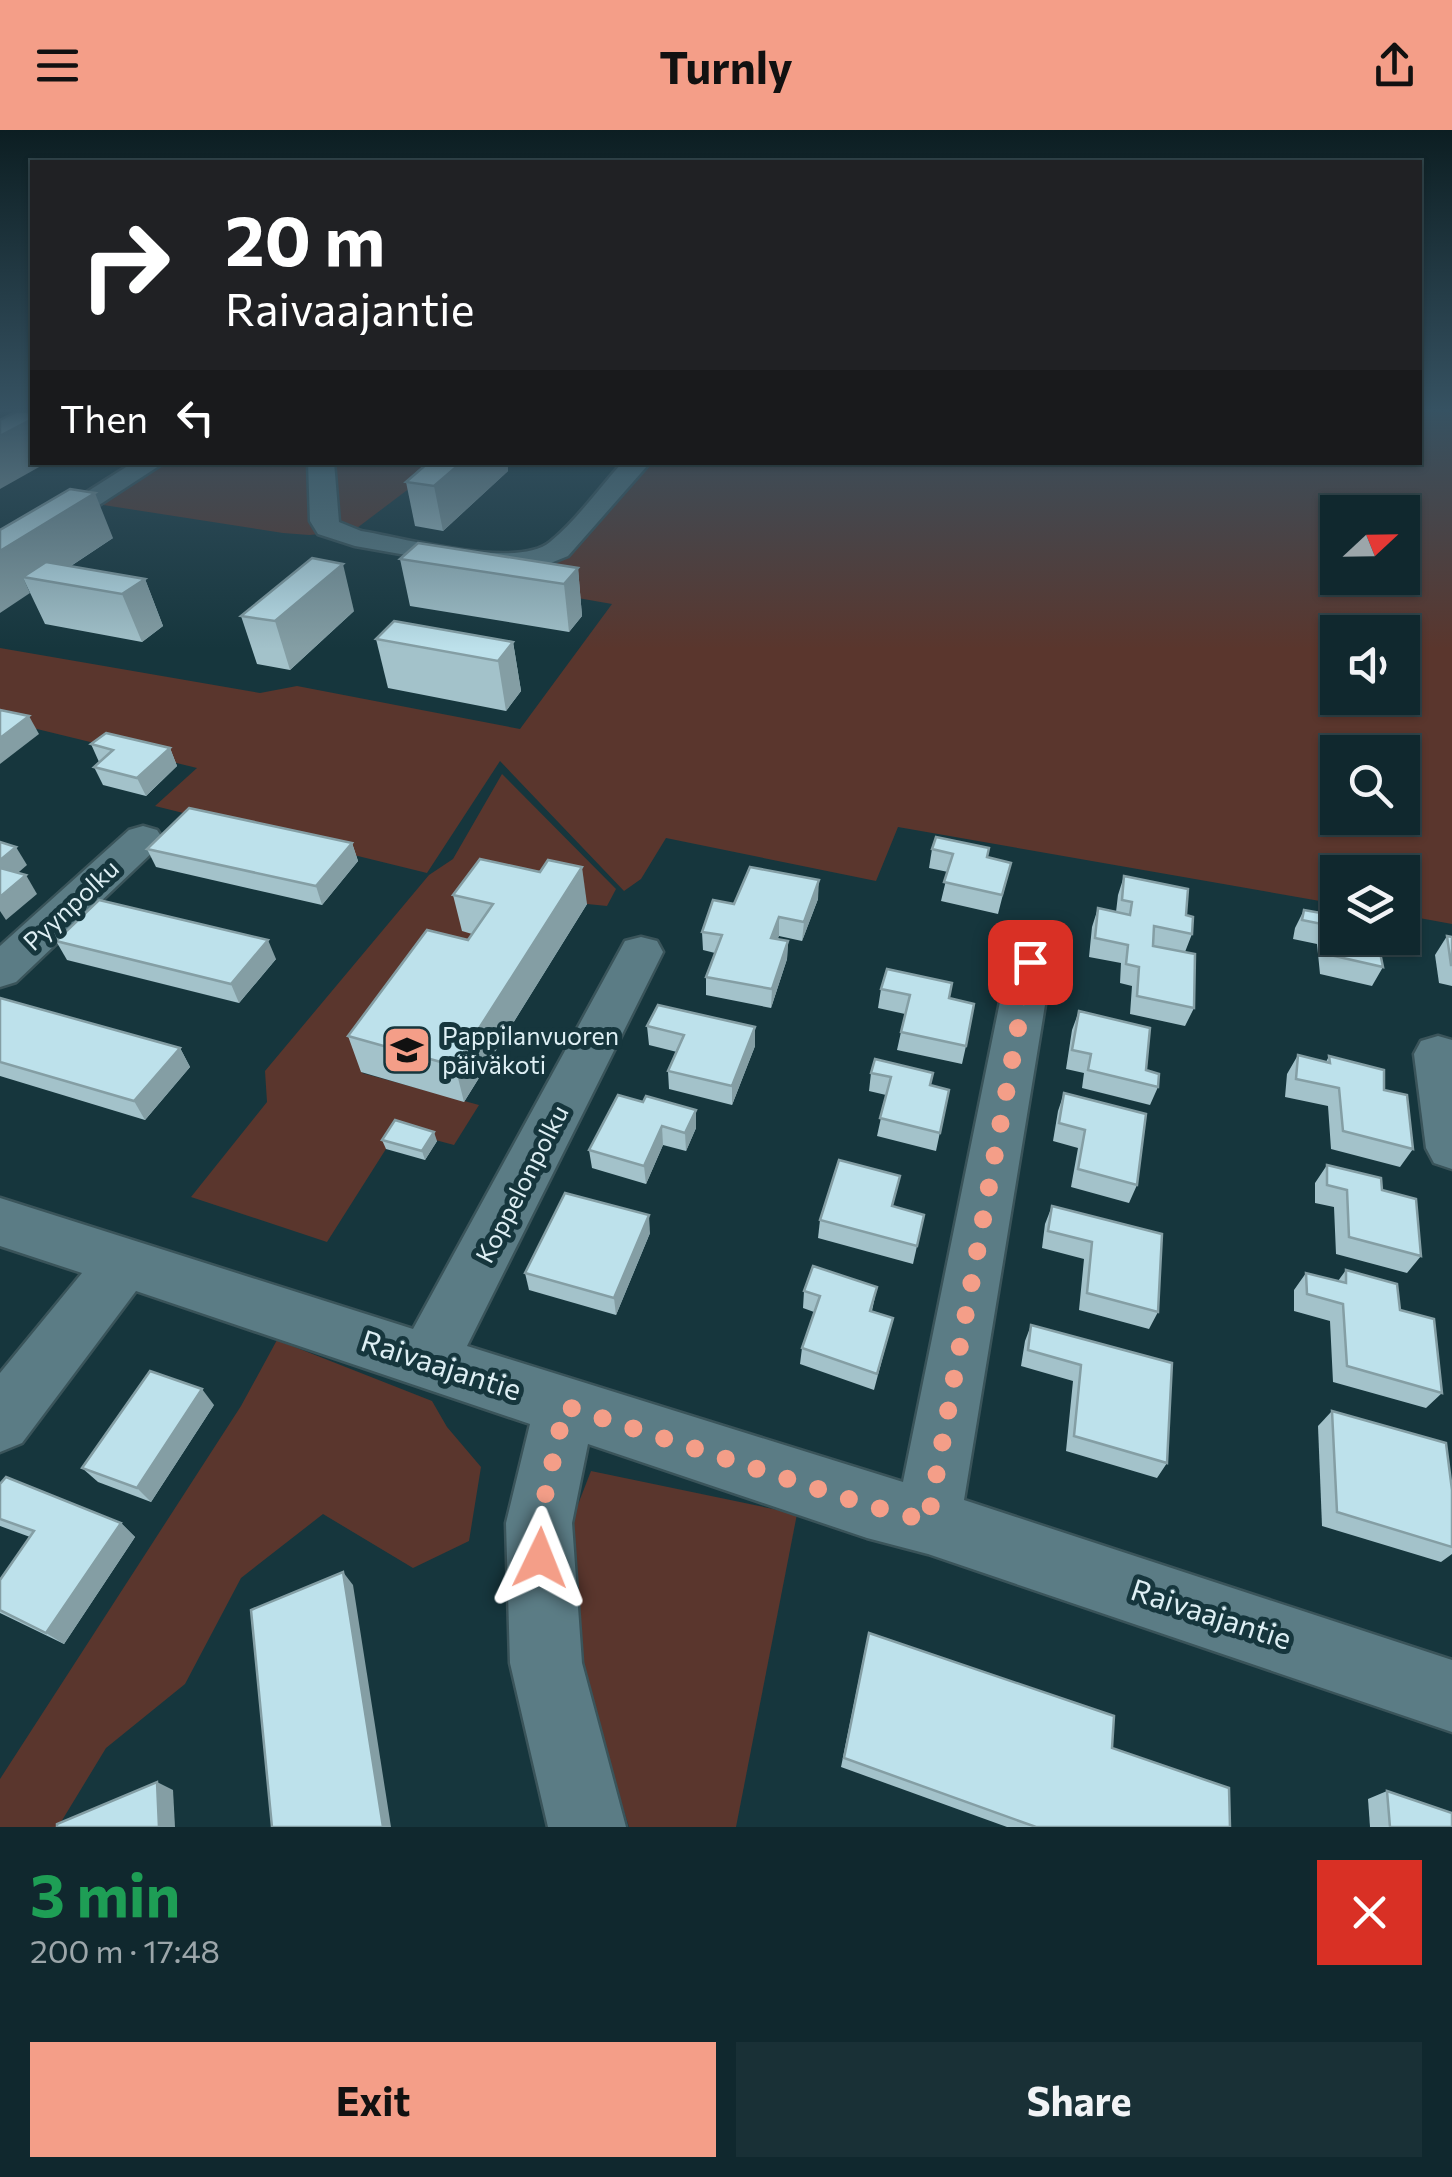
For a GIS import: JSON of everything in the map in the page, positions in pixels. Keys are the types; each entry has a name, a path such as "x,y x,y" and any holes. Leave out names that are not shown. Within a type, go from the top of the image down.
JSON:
{"street":[{"path":"63,516 104,491"},
{"path":"322,491 328,528 354,538 504,563 536,560 558,550 611,491"},
{"name":"Pyynpolku","path":"0,972 143,839"},
{"name":"Koppelonpolku","path":"428,1361 641,952"},
{"path":"928,1521 1030,962"},
{"path":"1438,1054 1452,1148"},
{"name":"Raivaajantie","path":"0,1222 867,1505 928,1521 1452,1696"},
{"path":"0,1420 125,1262"},
{"path":"565,1406 539,1523 546,1663 587,1827"}],"shaded area":[{"path":"118,491 406,491 353,531 309,535 97,504"},
{"path":"618,491 1452,491 1452,924 1420,918 1420,855 1320,855 1320,901 898,827 876,881 666,838 641,879 624,891 500,761 427,873 155,806 197,768 0,720 0,648 260,693 297,686 520,729 612,604 464,578 538,569 558,560"},
{"path":"502,774 616,889 607,906 587,904 463,931 500,941 362,1073 479,1105 454,1145 398,1130 327,1242 191,1197 267,1102 265,1071 429,875 453,859"},
{"path":"277,1340 432,1401 447,1427 481,1467 469,1541 413,1568 323,1514 241,1578 185,1684 106,1748 58,1827 0,1827 0,1779 241,1406"},
{"path":"591,1471 797,1514 736,1827 629,1827 589,1701 561,1548"}],"building":[{"path":"66,491 95,493 0,551 0,530"},
{"path":"418,543 578,568 564,584 400,559"},
{"path":"312,558 343,564 275,621 241,616"},
{"path":"46,562 145,579 122,594 23,577"},
{"path":"394,621 513,642 498,661 376,639"},
{"path":"0,710 29,716 0,738"},
{"path":"106,733 170,748 137,778 94,767 113,750 91,744"},
{"path":"189,808 352,843 316,886 147,849"},
{"path":"936,837 989,848 987,857 1011,863 1002,895 944,882 953,854 932,849"},
{"path":"0,842 16,847 0,860"},
{"path":"480,859 540,872 548,860 582,867 455,1066 348,1036 427,930 468,940 493,904 453,895"},
{"path":"750,867 819,880 804,922 779,917 771,938 788,941 772,989 706,977 722,935 702,932 713,900 734,904"},
{"path":"0,868 26,875 0,897"},
{"path":"1124,876 1188,889 1186,915 1193,917 1192,934 1154,926 1153,946 1195,954 1194,1008 1137,996 1139,967 1126,964 1128,945 1095,938 1098,908 1130,915 1132,902 1122,900"},
{"path":"99,900 268,940 231,984 56,941"},
{"path":"1304,910 1320,913 1320,924 1302,920"},
{"path":"1447,936 1452,937 1452,965 1451,965"},
{"path":"1330,955 1381,955 1383,967"},
{"path":"887,969 952,983 949,998 974,1004 966,1046 901,1032 910,995 881,989"},
{"path":"0,998 180,1048 134,1101 0,1062"},
{"path":"658,1005 755,1027 732,1086 668,1071 684,1035 647,1026"},
{"path":"1079,1011 1150,1028 1146,1070 1159,1074 1158,1087 1088,1070 1091,1054 1072,1050"},
{"path":"1298,1055 1330,1063 1329,1056 1384,1070 1384,1090 1407,1095 1413,1149 1343,1131 1339,1088 1296,1079"},
{"path":"875,1059 933,1073 930,1085 949,1090 940,1133 880,1118 891,1077 871,1073"},
{"path":"1064,1093 1146,1114 1137,1185 1078,1169 1085,1130 1059,1123"},
{"path":"618,1095 643,1102 646,1096 696,1110 685,1133 662,1126 644,1166 589,1150"},
{"path":"395,1120 434,1132 422,1151 382,1140"},
{"path":"839,1160 900,1176 892,1206 924,1215 917,1246 820,1220"},
{"path":"1327,1165 1381,1178 1382,1190 1416,1199 1421,1256 1349,1237 1347,1190 1327,1185"},
{"path":"565,1193 649,1215 614,1298 525,1273"},
{"path":"1052,1206 1162,1234 1158,1312 1087,1293 1092,1242 1048,1231"},
{"path":"813,1266 877,1287 870,1311 893,1318 877,1374 802,1348 820,1296 804,1291"},
{"path":"1346,1270 1397,1284 1400,1310 1434,1319 1442,1393 1347,1366 1343,1304 1307,1294 1306,1273 1346,1283"},
{"path":"1031,1325 1172,1363 1167,1463 1074,1436 1081,1365 1028,1350"},
{"path":"150,1371 202,1389 137,1488 82,1468"},
{"path":"1332,1411 1446,1443 1452,1490 1452,1547 1337,1512"},
{"path":"6,1477 121,1523 46,1633 0,1610 0,1580 34,1531 0,1519 0,1484"},
{"path":"343,1572 383,1827 272,1827 251,1610"},
{"path":"869,1633 1114,1716 1112,1748 1229,1788 1230,1827 1036,1827 844,1758"},
{"path":"157,1782 159,1827 57,1827 57,1824"},
{"path":"1387,1791 1452,1813 1452,1827 1390,1827"}],"place":[{"name":"Pappilanvuoren päiväkoti","path":"407,1050"}],"route":[{"path":"540,1558 539,1523 565,1406 867,1505 928,1521 1030,962"}]}
